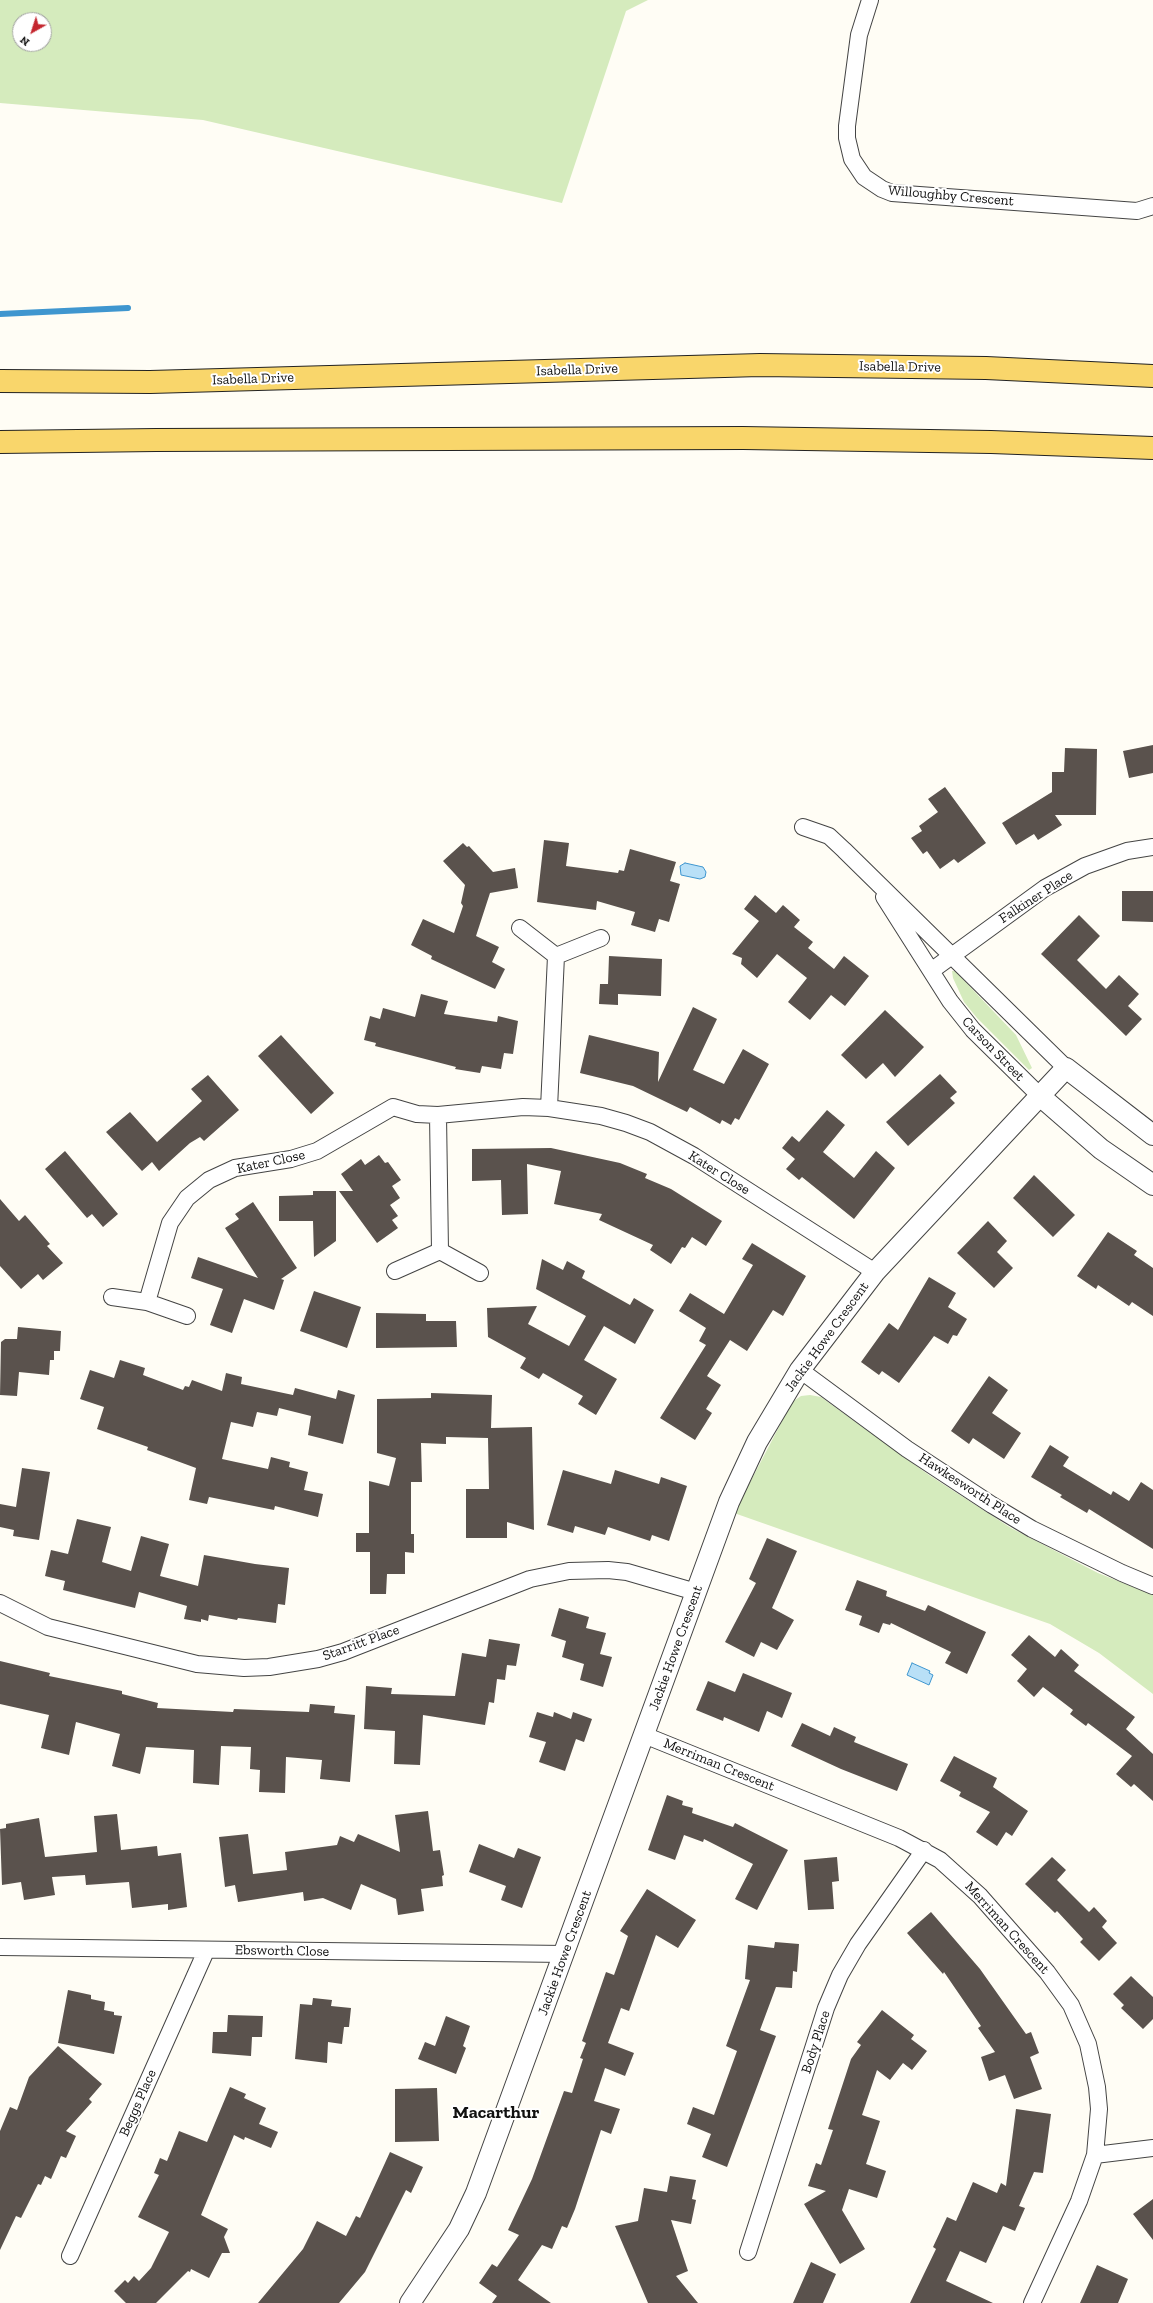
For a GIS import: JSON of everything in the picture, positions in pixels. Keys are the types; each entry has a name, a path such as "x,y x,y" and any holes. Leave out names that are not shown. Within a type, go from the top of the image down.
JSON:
{"main road":[{"name":"Isabella Drive","path":"0,381 150,382 760,365 986,368 1153,376"},
{"path":"0,442 743,438 991,442 1153,448"}],"street":[{"name":"Willoughby Crescent","path":"870,0 859,35 847,126 847,138 852,160 864,178 892,193 1137,211 1153,206"},
{"name":"Carson Street","path":"803,827 829,836 1066,1068 1153,1135"},
{"name":"Falkiner Place","path":"931,971 1062,878 1085,866 1127,851 1153,847"},
{"name":"Carson Street","path":"872,877 950,1001 973,1030 1040,1096 1101,1149 1153,1185"},
{"path":"520,928 556,956"},
{"path":"556,956 601,938"},
{"path":"549,1108 556,956"},
{"name":"Jackie Howe Crescent","path":"410,2303 459,2229 476,2193 565,1954 729,1502 757,1442 800,1370 876,1272 1066,1068"},
{"name":"Kater Close","path":"147,1302 170,1223 187,1198 209,1180 235,1168 291,1159 317,1151 393,1107 417,1114 438,1115 523,1107 549,1108 601,1116 650,1132 694,1156 876,1272"},
{"path":"438,1115 440,1251"},
{"path":"395,1271 440,1251"},
{"path":"440,1251 480,1273"},
{"path":"112,1297 147,1302 187,1316"},
{"name":"Hawkesworth Place","path":"800,1370 907,1449 1032,1529 1153,1586"},
{"name":"Starritt Place","path":"0,1603 48,1627 197,1664 244,1668 297,1662 343,1652 530,1579 569,1571 608,1570 627,1572 696,1592"},
{"name":"Merriman Crescent","path":"644,1735 900,1838 940,1860 980,1896 1047,1972 1071,2005 1088,2044 1097,2087 1099,2109 1095,2155 1079,2201 1032,2303"},
{"name":"Body Place","path":"748,2252 826,2008 840,1975 858,1944 924,1850"},
{"name":"Ebsworth Close","path":"0,1947 206,1951 565,1954"},
{"name":"Beggs Place","path":"70,2256 206,1951"},
{"path":"1095,2155 1153,2148"}],"green space":[{"path":"0,0 648,0 626,11 562,203 203,120 0,103"},
{"path":"952,971 955,971 1016,1035 1032,1068 1029,1070 977,1018 964,1002 953,978"},
{"path":"810,1395 821,1397 929,1475 1011,1528 1098,1573 1153,1595 1153,1694 1099,1653 1050,1624 734,1513 792,1402 801,1396"}],"water":[{"path":"685,863 703,867 706,872 705,877 700,879 681,875 680,866"},
{"path":"912,1663 930,1671 929,1673 933,1675 929,1685 907,1675"}],"building":[{"path":"1153,745 1153,773 1129,778 1123,751"},
{"path":"1065,748 1097,749 1096,815 1055,815 1062,825 1038,840 1034,834 1016,845 1002,823 1052,792 1052,772 1064,772"},
{"path":"945,787 986,843 958,863 954,859 940,869 927,851 923,854 911,838 922,831 919,826 938,812 928,799"},
{"path":"544,840 569,843 566,866 618,873 619,870 624,871 630,849 676,862 670,881 680,884 669,922 659,919 655,932 631,925 635,912 597,901 596,910 537,902"},
{"path":"463,843 467,847 469,846 493,872 515,868 518,888 490,893 476,936 499,947 492,962 505,969 495,989 431,959 432,956 411,945 423,919 454,933 463,906 461,903 465,885 443,861"},
{"path":"1122,891 1153,891 1153,922 1122,921"},
{"path":"755,895 776,913 783,905 800,920 794,927 813,942 808,948 834,969 844,956 869,976 845,1006 831,995 810,1020 788,1002 807,978 777,954 757,978 741,964 742,958 732,954 759,921 744,909"},
{"path":"1079,915 1100,936 1077,960 1106,989 1119,975 1139,994 1128,1006 1142,1019 1126,1036 1041,954"},
{"path":"609,956 662,959 661,996 618,994 618,1005 599,1004 600,984 608,984"},
{"path":"421,994 448,1001 444,1014 497,1022 498,1016 518,1021 513,1054 504,1053 501,1069 482,1066 480,1073 455,1069 456,1067 375,1046 376,1043 364,1040 370,1016 380,1019 383,1008 415,1017"},
{"path":"693,1007 717,1019 693,1070 724,1084 743,1049 769,1064 739,1120 735,1118 731,1125 722,1120 720,1124 690,1107 687,1112 633,1086 580,1073 589,1035 659,1052 658,1082"},
{"path":"885,1010 924,1047 895,1077 883,1063 866,1079 841,1055"},
{"path":"281,1035 334,1093 311,1114 258,1056"},
{"path":"940,1074 957,1092 950,1098 955,1103 908,1146 886,1122"},
{"path":"208,1075 239,1110 204,1141 200,1137 190,1143 159,1171 152,1162 142,1171 106,1132 130,1112 157,1142 202,1101 191,1089"},
{"path":"827,1110 845,1125 823,1152 854,1178 876,1151 895,1168 854,1219 802,1177 799,1180 786,1169 795,1159 782,1148 792,1136 799,1142"},
{"path":"551,1148 620,1163 647,1174 645,1178 671,1189 722,1221 706,1246 692,1237 685,1248 682,1247 671,1264 650,1250 653,1245 599,1220 602,1214 554,1204 561,1171 527,1164 528,1214 502,1215 501,1180 472,1181 472,1149"},
{"path":"65,1151 118,1214 103,1227 92,1214 87,1218 45,1169"},
{"path":"379,1155 385,1163 388,1162 401,1180 392,1186 400,1198 390,1205 398,1216 392,1220 398,1228 377,1243 339,1191 353,1191 341,1174 361,1159 365,1165"},
{"path":"1034,1175 1075,1215 1053,1237 1013,1198"},
{"path":"313,1191 336,1191 336,1241 314,1257 313,1221 279,1221 279,1196 313,1195"},
{"path":"0,1199 19,1221 25,1215 50,1244 47,1246 63,1263 43,1280 38,1274 21,1289 0,1266"},
{"path":"253,1202 297,1268 281,1279 284,1280 274,1310 244,1299 232,1333 210,1325 223,1289 191,1278 198,1257 258,1278 225,1228 239,1219 235,1214"},
{"path":"988,1221 1007,1241 997,1252 1013,1268 994,1288 957,1253"},
{"path":"1108,1232 1137,1251 1134,1255 1153,1268 1153,1316 1132,1302 1129,1306 1098,1285 1096,1289 1077,1276"},
{"path":"752,1243 806,1276 783,1316 773,1310 747,1351 730,1340 707,1376 721,1385 706,1409 712,1413 695,1440 660,1418 706,1345 699,1341 706,1328 679,1311 690,1293 724,1314 753,1265 742,1259"},
{"path":"542,1259 563,1270 567,1261 585,1271 582,1278 630,1305 634,1298 654,1310 635,1344 604,1326 584,1360 617,1379 596,1415 578,1404 583,1396 543,1373 539,1379 520,1368 526,1358 488,1337 487,1308 537,1306 528,1324 569,1346 586,1316 536,1289"},
{"path":"929,1277 956,1293 948,1307 967,1319 957,1336 953,1335 948,1344 934,1336 899,1383 882,1371 879,1375 861,1362 889,1323 898,1330"},
{"path":"314,1291 361,1307 347,1348 300,1331"},
{"path":"376,1313 426,1314 426,1321 456,1321 457,1347 376,1348"},
{"path":"18,1327 61,1331 60,1351 54,1351 54,1360 50,1360 49,1375 19,1372 17,1396 0,1395 1,1342 5,1339 17,1339"},
{"path":"120,1360 145,1368 143,1375 183,1390 185,1386 189,1387 192,1380 222,1391 226,1373 242,1377 241,1384 293,1395 295,1388 336,1399 338,1390 355,1395 343,1444 308,1435 311,1416 279,1408 277,1416 257,1412 253,1427 231,1422 222,1459 268,1469 271,1457 290,1462 289,1467 308,1472 304,1490 323,1494 318,1517 275,1506 274,1510 209,1497 207,1504 189,1500 196,1468 147,1450 148,1447 97,1429 104,1407 80,1399 90,1370 114,1378"},
{"path":"989,1376 1008,1390 992,1413 1021,1433 1004,1459 973,1438 969,1444 951,1431"},
{"path":"431,1393 492,1395 491,1428 532,1427 534,1530 507,1522 507,1538 466,1538 466,1489 489,1489 488,1438 446,1437 446,1444 421,1443 422,1482 411,1482 411,1534 414,1534 414,1553 405,1552 405,1574 387,1574 386,1594 370,1594 370,1552 356,1552 356,1533 369,1533 369,1481 389,1486 396,1458 377,1453 377,1399 431,1398"},
{"path":"1050,1445 1069,1457 1063,1466 1111,1495 1113,1491 1129,1501 1141,1482 1153,1490 1153,1549 1089,1509 1087,1513 1060,1497 1062,1495 1031,1477"},
{"path":"22,1468 50,1472 39,1540 13,1536 14,1530 0,1527 0,1504 16,1507"},
{"path":"563,1470 611,1484 615,1470 659,1484 661,1477 687,1486 669,1541 652,1535 650,1541 608,1527 605,1535 575,1526 573,1533 547,1525"},
{"path":"77,1519 111,1527 102,1562 131,1571 141,1536 169,1544 160,1576 198,1586 204,1555 289,1568 285,1605 278,1604 276,1623 238,1618 237,1620 209,1615 208,1621 201,1619 201,1622 184,1619 187,1606 139,1592 135,1608 63,1590 65,1581 45,1576 51,1550 68,1554"},
{"path":"767,1538 797,1551 772,1608 794,1620 777,1650 761,1642 754,1657 725,1642 756,1583 749,1579"},
{"path":"857,1580 887,1591 886,1596 925,1611 928,1605 986,1632 967,1674 945,1663 951,1652 891,1623 890,1625 883,1623 879,1633 859,1625 862,1616 845,1610"},
{"path":"559,1608 589,1617 586,1628 606,1633 600,1654 612,1657 603,1687 580,1680 584,1664 562,1657 566,1641 551,1636"},
{"path":"1029,1635 1055,1657 1061,1649 1079,1665 1074,1671 1135,1717 1126,1729 1153,1754 1153,1801 1134,1784 1131,1787 1116,1774 1132,1756 1088,1723 1086,1726 1070,1714 1073,1710 1043,1687 1034,1697 1017,1681 1027,1669 1011,1655"},
{"path":"489,1639 520,1644 516,1666 507,1665 505,1680 497,1679 494,1703 489,1702 485,1725 423,1715 420,1765 394,1764 395,1731 364,1729 366,1686 392,1688 391,1694 455,1696 462,1653 486,1657"},
{"path":"0,1661 50,1673 49,1676 122,1691 122,1694 158,1703 157,1708 233,1712 234,1709 309,1712 310,1704 335,1706 334,1713 355,1715 350,1782 320,1779 322,1760 286,1757 285,1793 259,1792 260,1770 250,1769 251,1747 221,1746 219,1785 193,1783 194,1750 146,1747 140,1774 112,1766 120,1734 76,1722 69,1755 41,1748 49,1715 0,1704"},
{"path":"743,1673 792,1693 782,1718 767,1711 759,1732 724,1717 723,1721 696,1710 708,1681 735,1692"},
{"path":"537,1712 553,1717 554,1712 571,1719 573,1712 592,1719 584,1742 576,1739 565,1771 539,1762 546,1742 529,1737"},
{"path":"802,1723 830,1736 834,1727 856,1737 854,1742 908,1764 897,1791 841,1769 791,1746"},
{"path":"954,1756 997,1778 993,1787 1028,1811 1012,1836 1006,1832 997,1846 976,1832 990,1812 959,1796 961,1792 940,1781"},
{"path":"667,1795 683,1801 682,1805 693,1808 692,1813 733,1827 735,1823 788,1850 757,1910 735,1899 753,1864 704,1839 703,1842 684,1835 675,1860 648,1850"},
{"path":"428,1811 433,1851 440,1850 444,1875 442,1876 443,1886 421,1889 424,1911 398,1915 396,1899 361,1884 351,1910 323,1898 304,1901 303,1892 238,1902 235,1885 225,1887 219,1837 248,1834 253,1874 287,1870 285,1852 337,1845 340,1836 354,1842 358,1834 400,1852 395,1815"},
{"path":"117,1814 121,1850 157,1846 158,1856 181,1853 187,1907 168,1910 168,1904 132,1908 129,1882 86,1885 85,1875 52,1877 55,1895 24,1900 21,1882 2,1885 0,1829 6,1828 6,1824 39,1818 45,1857 97,1852 94,1816"},
{"path":"479,1844 514,1858 518,1848 541,1857 522,1908 501,1900 506,1886 469,1872"},
{"path":"837,1857 839,1881 832,1882 834,1909 808,1910 804,1860"},
{"path":"1052,1857 1066,1870 1057,1880 1089,1912 1094,1907 1107,1921 1102,1927 1117,1943 1099,1961 1080,1942 1083,1939 1057,1911 1055,1913 1025,1884"},
{"path":"647,1889 696,1920 678,1948 656,1935 629,2011 621,2008 608,2043 634,2053 625,2076 605,2068 594,2101 620,2109 611,2134 601,2130 575,2209 567,2228 562,2226 552,2249 542,2245 518,2280 551,2303 492,2303 497,2296 479,2283 492,2264 497,2267 519,2235 508,2230 532,2179 564,2091 572,2093 583,2059 580,2058 586,2043 582,2041 606,1972 614,1975 628,1936 620,1931"},
{"path":"931,1912 980,1969 1026,2034 1031,2032 1039,2053 1030,2057 1042,2089 1014,2099 1005,2075 989,2081 981,2057 995,2052 978,2028 981,2026 944,1972 943,1974 907,1933"},
{"path":"775,1942 799,1944 797,1972 793,1971 792,1988 776,1987 760,2030 776,2036 727,2167 702,2157 711,2134 687,2124 693,2107 714,2115 737,2051 726,2046 750,1980 745,1979 748,1945 774,1948"},
{"path":"1131,1976 1153,1997 1153,2019 1143,2029 1121,2008 1124,2005 1113,1994"},
{"path":"68,1990 91,1995 91,1999 105,2002 104,2010 114,2012 114,2015 122,2016 114,2054 58,2043"},
{"path":"313,1998 332,2000 331,2006 351,2008 349,2027 344,2027 342,2044 328,2042 327,2063 295,2059 300,2004 312,2005"},
{"path":"882,2010 914,2035 911,2039 927,2051 912,2070 903,2063 890,2080 877,2070 862,2115 880,2121 866,2164 886,2171 877,2198 849,2189 842,2210 865,2249 840,2264 804,2204 826,2191 808,2186 816,2163 821,2165 833,2130 828,2129 851,2059 861,2045 857,2042"},
{"path":"228,2015 263,2016 262,2037 252,2037 251,2056 212,2053 213,2032 227,2032"},
{"path":"446,2016 470,2026 463,2046 466,2048 456,2074 418,2059 425,2042 435,2046"},
{"path":"58,2046 102,2084 89,2099 92,2102 66,2131 76,2136 66,2158 61,2156 51,2179 45,2176 41,2185 38,2184 21,2218 16,2216 0,2250 0,2131 10,2107 17,2110 29,2077"},
{"path":"230,2087 246,2094 244,2098 266,2108 259,2124 278,2132 271,2148 245,2137 244,2140 234,2135 201,2215 228,2229 224,2237 230,2253 222,2253 209,2278 191,2269 190,2272 188,2271 156,2303 126,2303 114,2291 125,2280 128,2283 134,2276 139,2281 151,2268 169,2232 138,2217 159,2175 154,2173 160,2158 167,2161 179,2131 207,2142"},
{"path":"437,2088 439,2141 395,2142 395,2089"},
{"path":"1016,2109 1051,2114 1043,2173 1034,2172 1019,2206 1025,2208 1015,2231 1003,2226 986,2263 960,2251 946,2281 993,2303 910,2303 936,2249 933,2247 947,2217 956,2221 973,2182 997,2193 1001,2183 1006,2186"},
{"path":"390,2152 423,2167 411,2193 406,2190 365,2272 339,2303 258,2303 303,2249 317,2221 346,2236 356,2216 360,2218"},
{"path":"670,2176 696,2180 692,2199 696,2200 691,2224 671,2220 688,2271 676,2276 698,2303 648,2303 615,2226 638,2221 644,2188 667,2192"},
{"path":"1153,2199 1153,2240 1133,2214"},
{"path":"811,2262 836,2274 823,2303 793,2303"},
{"path":"1097,2265 1128,2279 1118,2303 1080,2303"}],"waterway":[{"path":"0,314 128,308"}],"district":[{"name":"Macarthur","path":"496,2113"}]}
